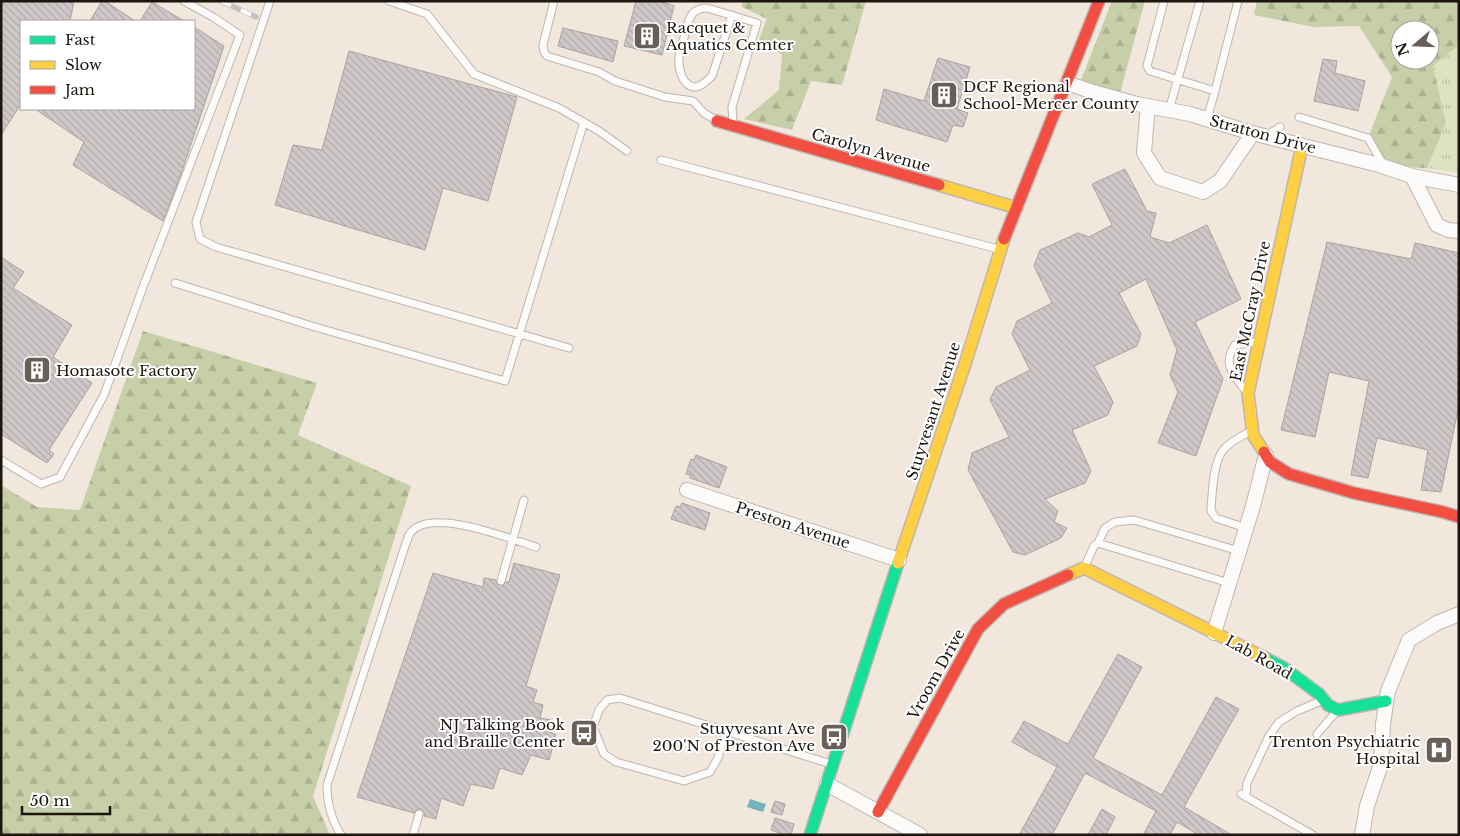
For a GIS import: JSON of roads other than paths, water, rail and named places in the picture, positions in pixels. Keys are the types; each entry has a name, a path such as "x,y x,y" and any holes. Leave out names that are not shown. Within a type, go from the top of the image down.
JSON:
{"street":[{"name":"Stuyvesant Avenue","path":"810,835 966,360 1000,250 1099,1"},
{"name":"Stratton Drive","path":"1066,83 1093,92 1207,119 1412,176 1459,185"},
{"path":"1149,106 1144,153 1160,178 1203,192 1220,180 1260,135"},
{"name":"Carolyn Avenue","path":"717,121 1017,208"},
{"name":"East McCray Drive","path":"1302,146 1248,393 1254,435 1270,462 1289,474 1354,493 1459,517"},
{"path":"1412,176 1438,225 1448,230 1459,231"},
{"name":"Lab Road","path":"1266,455 1214,633 1284,668 1328,705 1338,710"},
{"name":"Preston Avenue","path":"687,490 899,560"},
{"path":"1084,568 1214,633"},
{"name":"Vroom Drive","path":"878,812 978,629 1004,604 1084,568"},
{"path":"1362,835 1367,806 1381,764 1383,724 1388,691 1409,640 1437,623 1459,614"},
{"path":"1338,710 1386,701"},
{"path":"827,784 919,834"}],"lane":[{"path":"1,460 41,484 60,476 104,395 143,287 240,35 184,1"},
{"path":"270,1 196,222 200,239 216,247 569,348"},
{"path":"389,1 427,14 474,74 559,108 584,122 627,151"},
{"path":"554,1 543,45 547,56 599,72 615,81 665,97 693,100 704,113 717,121"},
{"path":"1164,1 1147,66 1150,71 1215,91"},
{"path":"1169,110 1200,1"},
{"path":"1207,119 1238,1"},
{"path":"732,15 712,76 705,83 697,87 690,85 682,78 679,68 679,56 690,18 695,11 707,8 732,15 757,24 732,107 734,125"},
{"path":"693,100 697,87"},
{"path":"1299,117 1368,138 1384,167"},
{"path":"175,283 315,327 505,381 584,122"},
{"path":"1260,135 1280,127"},
{"path":"661,160 1000,250"},
{"path":"1248,393 1234,376 1228,362 1230,352 1235,345 1259,342"},
{"path":"1246,528 1216,518 1211,511 1212,494 1218,458 1224,449 1253,430"},
{"path":"501,581 514,541 524,500"},
{"path":"1084,568 1094,546 1098,543 1106,528 1115,522 1134,520 1239,551"},
{"path":"341,835 333,822 327,802 326,785 411,532 421,525 434,522 450,522 536,548"},
{"path":"1098,543 1229,583"},
{"path":"726,731 718,758 710,772 684,781 616,762 604,754 593,727 599,710 607,700 620,698 833,764"},
{"path":"1313,835 1244,795 1247,783 1269,736 1279,722 1297,711 1324,700"},
{"path":"1317,734 1338,710"},
{"path":"413,835 419,814"}],"water":[{"path":"750,799 766,804 763,812 747,807"}],"railway":[{"path":"221,1 256,17"}],"place":[{"name":"Racquet & Aquatics Cemter","path":"647,36"},
{"name":"DCF Regional School-Mercer County","path":"944,95"},
{"name":"Homasote Factory","path":"37,370"},
{"name":"NJ Talking Book and Braille Center","path":"584,733"},
{"name":"Stuyvesant Ave 200'N of Preston Ave","path":"834,737"},
{"name":"Trenton Psychiatric Hospital","path":"1439,750"}]}
